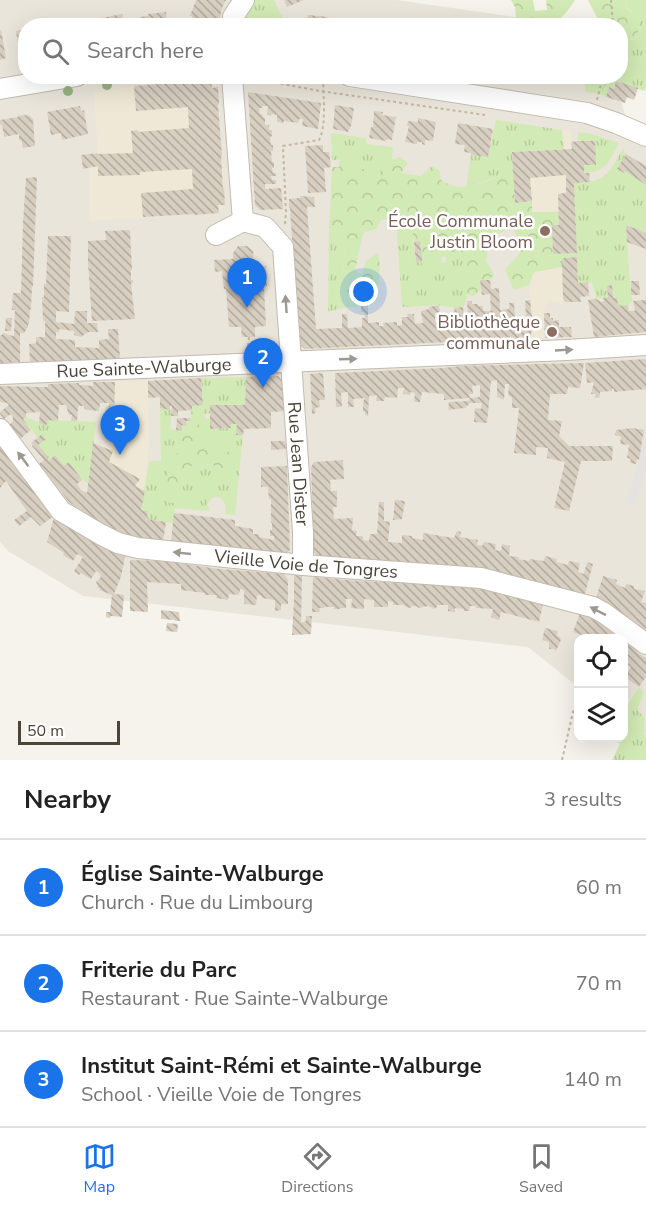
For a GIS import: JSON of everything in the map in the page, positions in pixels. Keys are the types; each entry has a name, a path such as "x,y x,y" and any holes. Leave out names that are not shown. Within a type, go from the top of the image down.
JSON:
{"street":[{"path":"233,18 244,0"},
{"path":"0,89 30,84"},
{"path":"216,235 243,221 233,84"},
{"path":"400,84 594,115 646,136"},
{"name":"Rue Jean Dister","path":"243,221 265,227 283,247 303,532 303,565"},
{"name":"Rue Sainte-Walburge","path":"0,374 646,345"},
{"name":"Vieille Voie de Tongres","path":"0,429 62,511 118,543 138,548 303,565 481,578 593,607 646,645"}],"path":[{"path":"611,0 612,18"},
{"path":"283,84 492,116"},
{"path":"286,213 283,146 319,140 323,126 323,84"},
{"path":"594,115 601,84"},
{"path":"248,347 249,337"},
{"path":"562,760 574,710"}],"shaded area":[{"path":"0,0 397,0 522,18 18,18 18,84 617,84 624,112 646,146 646,742 628,727 628,634 574,634 574,684 528,647 83,596 8,551 0,542"},
{"path":"215,84 218,87 225,205 219,213 89,221 89,168 83,169 81,155 98,153 94,93 135,86"},
{"name":"École Communale Justin Bloom","path":"510,122 571,131 579,297 564,299 562,304 548,300 544,313 545,338 531,338 529,285 533,274 520,253 513,228 499,233 515,203"},
{"path":"148,381 149,441 145,491 140,518 131,537 106,526 84,511 93,443 111,448 115,382"},
{"path":"646,421 646,468 635,505 626,502 639,460"}],"green space":[{"path":"255,0 274,0 283,18 246,18"},
{"path":"511,0 533,0 535,11 547,10 546,0 575,0 561,18 516,18 515,7"},
{"path":"588,0 627,0 625,6 640,20 636,40 628,39 628,18 597,18"},
{"path":"627,0 646,0 646,88 644,91 624,84 628,84 628,39 636,40 632,12 625,6"},
{"path":"585,84 605,84 601,94 585,92"},
{"path":"605,84 615,84 614,89 609,88 606,97 601,94"},
{"path":"496,120 562,130 564,149 512,152 513,168 466,187 471,155 488,157"},
{"path":"578,132 619,143 603,168 584,173 584,165 595,165 578,142"},
{"path":"331,133 366,138 366,144 393,147 392,160 387,161 383,176 366,171 354,161 344,157 332,160"},
{"path":"623,148 626,154 618,169 646,185 646,233 626,225 633,301 628,305 618,306 617,298 613,298 611,285 607,286 608,297 596,299 592,282 578,283 577,257 564,258 562,267 535,272 553,254 577,253 574,183 600,179 610,171"},
{"path":"344,157 354,161 366,171 383,175 387,161 400,157 408,163 401,173 421,176 432,166 439,170 441,180 459,187 487,181 513,168 515,203 532,201 532,212 559,212 559,225 552,226 553,254 533,274 529,285 514,290 505,270 520,253 519,243 513,228 499,233 488,245 486,261 494,274 490,280 480,281 481,289 474,296 467,294 465,255 441,257 439,251 433,264 424,271 420,242 414,242 410,219 399,217 381,220 376,229 363,233 355,270 362,275 366,261 378,253 380,266 377,299 361,300 361,307 346,307 342,288 345,244 340,235 329,231 332,167 339,167 339,160"},
{"path":"396,217 410,219 416,262 422,261 422,269 440,250 442,263 446,262 446,256 465,255 467,296 463,307 439,305 402,307"},
{"path":"329,231 340,235 345,244 342,288 346,307 328,312"},
{"path":"246,377 245,405 210,405 210,413 204,414 201,378"},
{"path":"203,405 205,419 199,419 199,433 217,447 237,458 234,470 228,472 207,464 185,468 182,497 179,503 171,504 166,500 169,460 181,450 182,425 190,421 192,406"},
{"path":"160,408 172,410 170,429 182,431 182,497 185,468 207,464 228,472 227,451 217,447 199,433 199,419 210,419 210,429 231,428 231,424 237,424 237,435 243,435 235,515 225,514 224,503 217,497 210,500 207,505 209,511 175,508 173,523 146,519 147,511 141,510 149,461 161,461"},
{"path":"26,417 46,426 48,420 96,422 88,484 69,463 64,466 55,455 49,461 38,445 46,438 42,434 38,438 23,419"},
{"path":"639,687 644,692 637,710 644,717 646,760 612,760 620,744 616,742 628,742 628,704"}],"building":[{"path":"196,0 226,0 220,18 192,18 190,16"},
{"path":"284,0 304,0 287,7"},
{"path":"166,12 166,18 140,18 148,14"},
{"path":"122,14 123,18 101,18"},
{"path":"308,15 328,17 328,18 307,18"},
{"path":"0,31 6,58 0,60"},
{"path":"212,84 212,88 218,87 225,205 218,205 219,213 143,217 141,193 193,189 192,169 140,172 140,175 98,176 98,166 83,169 81,155 133,153 131,131 189,128 188,107 136,111 134,86"},
{"path":"615,84 638,88 634,100 627,97 625,103 606,97 609,87 614,89"},
{"path":"248,92 321,103 318,129 302,126 303,119 299,119 298,123 277,122 277,115 267,114 268,106 259,108 260,114 265,118 265,125 269,125 269,130 272,130 270,137 271,145 273,145 273,151 271,151 274,168 272,168 273,173 276,173 276,176 271,176 272,180 276,180 276,184 265,184 265,189 281,188 283,209 260,210 255,205"},
{"path":"335,105 354,108 348,132 333,129"},
{"path":"80,106 81,111 84,110 88,134 62,140 61,133 51,135 47,112"},
{"path":"374,111 396,117 392,140 369,138 371,127 373,127"},
{"path":"24,115 33,119 35,146 23,148 19,134 4,137 0,120"},
{"path":"418,118 436,122 433,141 425,140 425,145 422,142 417,142 417,144 405,142 408,121 418,122"},
{"path":"458,123 493,129 488,157 471,155 471,153 464,152 465,145 455,144"},
{"path":"595,141 596,165 584,165 584,173 589,173 590,182 574,183 577,253 553,254 552,225 559,225 558,194 566,193 566,175 530,178 532,201 515,203 512,152 572,149 571,142"},
{"path":"323,145 323,152 329,152 331,167 324,168 326,192 308,193 305,146"},
{"path":"626,154 646,166 646,185 625,171 624,173 617,169"},
{"path":"37,177 33,286 29,324 24,333 20,333 20,362 0,363 0,336 4,333 14,336 13,293 21,293 26,178"},
{"path":"300,196 314,197 315,207 307,207 316,329 342,328 342,314 347,314 348,328 362,327 362,318 365,318 364,312 361,312 361,300 368,300 368,323 379,322 379,326 384,326 383,323 397,322 397,326 402,325 402,317 408,317 407,314 414,314 415,324 423,323 421,311 439,305 440,312 435,313 435,322 441,321 439,314 455,315 454,308 463,307 464,320 468,320 467,301 483,306 483,311 491,311 490,294 482,295 480,280 490,280 491,289 499,288 500,310 509,309 509,303 514,303 515,318 526,318 525,301 530,300 531,338 305,349 299,344 289,208 289,199 300,198"},
{"path":"626,225 646,233 646,249 627,242"},
{"path":"130,230 131,280 133,280 131,283 135,319 92,321 88,241 106,240 105,231"},
{"path":"48,236 71,236 69,312 56,311 56,322 74,324 75,311 87,311 87,323 97,323 98,332 88,332 81,337 74,335 74,331 59,329 59,332 56,332 56,339 75,340 75,347 99,348 99,340 109,339 108,329 118,329 120,359 30,362 29,344 36,343 36,337 45,337 42,297 44,297 44,284 46,284"},
{"path":"420,241 422,261 416,262 414,242"},
{"path":"238,246 247,246 253,251 254,267 266,266 267,286 264,287 266,326 255,327 255,337 242,337 241,327 229,327 222,271 215,272 214,260 233,259 233,253"},
{"path":"577,257 578,283 588,282 589,296 580,297 581,302 565,302 562,260"},
{"path":"631,281 639,281 640,295 631,295"},
{"path":"612,285 613,298 617,298 618,306 628,305 629,311 635,311 633,301 646,300 646,332 594,337 588,300 604,301 603,298 608,297 607,286"},
{"path":"544,313 550,313 553,321 559,320 559,327 571,327 572,337 545,338"},
{"path":"6,318 12,318 11,331 5,331"},
{"path":"646,359 646,389 614,392 612,389 612,391 600,392 599,398 595,397 596,394 591,394 594,382 587,383 585,363"},
{"path":"584,363 580,388 568,387 567,394 550,394 548,420 562,421 559,436 569,446 613,446 612,461 581,461 569,511 554,508 565,462 547,458 548,448 536,447 536,455 514,453 519,408 512,408 512,398 508,395 509,384 505,384 504,400 497,397 497,380 491,381 487,423 474,422 475,408 481,409 482,403 470,403 465,408 448,410 449,402 468,401 470,398 444,400 444,394 422,392 420,402 414,402 415,393 403,394 404,388 398,388 397,398 385,397 384,401 376,401 377,395 369,396 368,416 363,411 365,398 353,399 354,407 348,407 348,392 341,393 342,407 336,407 335,373 461,366","holes":["480,385 480,397 470,398 469,394 473,394 472,386"]},
{"path":"323,373 325,400 319,400 320,407 315,408 316,413 312,414 310,374"},
{"path":"278,376 282,380 284,411 271,412 271,428 244,429 243,435 236,435 237,424 231,424 231,428 210,429 210,405 245,405 246,377"},
{"path":"201,378 203,405 192,406 192,410 178,411 178,416 171,416 172,406 170,410 160,408 160,397 148,398 148,381"},
{"path":"93,382 115,382 114,420 105,420 106,407 109,403 100,403 99,411 87,410 84,406 78,406 77,421 71,421 72,415 69,415 66,405 59,405 58,421 48,420 46,426 39,423 40,412 26,413 23,419 31,430 20,439 9,425 13,421 11,414 4,419 0,414 9,405 0,402 0,386 48,387 48,384 79,383 79,385 93,386"},
{"path":"177,418 190,418 190,421 186,421 186,426 182,425 182,431 176,430"},
{"path":"632,428 644,430 639,460 637,459 636,464 630,463 631,459 627,458 629,445 620,444 621,437 615,435 616,430"},
{"path":"42,434 46,439 38,445 48,456 46,457 49,461 55,455 64,466 69,462 82,480 77,484 87,493 93,443 113,451 109,462 140,479 135,486 145,491 141,510 148,511 146,519 166,522 163,542 131,537 106,526 69,502 39,464 44,460 31,443"},
{"path":"271,441 285,441 286,449 271,450"},
{"path":"0,447 54,516 40,526 31,517 19,526 14,520 27,511 6,481 0,488"},
{"path":"343,460 344,479 330,480 331,491 337,491 337,507 333,507 334,519 353,518 352,530 357,531 356,536 363,536 363,540 369,541 370,534 377,534 379,502 384,502 384,521 390,522 388,542 402,543 402,535 423,540 423,533 454,538 457,531 461,532 460,537 478,540 477,545 482,546 484,542 496,544 495,550 501,551 502,544 510,546 509,556 519,557 518,559 544,561 545,556 568,565 569,561 580,563 578,572 584,574 587,562 593,564 585,594 480,567 320,558 314,553 311,467 314,462"},
{"path":"287,466 290,550 285,554 171,542 174,513 235,520 235,526 253,529 253,534 274,540 274,536 270,536 270,530 272,530 271,499 269,499 268,487 261,487 261,467"},
{"path":"395,500 405,501 402,519 393,520"},
{"path":"54,517 97,544 125,557 121,577 114,594 124,595 122,617 106,617 106,612 110,612 112,595 97,587 96,582 101,577 100,574 96,571 91,579 74,571 83,557 77,554 73,561 47,542"},
{"path":"130,560 163,561 219,569 284,574 288,580 288,604 281,604 281,610 275,611 275,600 262,598 262,596 257,595 256,605 244,604 244,590 240,589 239,595 229,594 228,600 216,598 217,595 181,590 181,584 147,582 148,612 130,611"},
{"path":"294,575 302,576 301,622 306,621 306,616 312,616 311,634 292,635"},
{"path":"603,576 617,580 616,584 625,588 626,584 634,586 634,589 645,591 641,602 646,603 645,631 610,604 596,598"},
{"path":"313,577 470,586 543,604 539,622 501,612 499,620 491,617 493,609 476,608 476,606 470,606 469,611 455,608 455,612 448,611 448,605 437,605 434,609 428,606 410,608 404,605 393,605 393,602 388,601 388,607 374,607 374,600 364,599 364,609 351,608 352,599 346,599 346,608 324,607 319,608 320,612 312,612"},
{"path":"161,610 179,612 180,621 161,619"},
{"path":"580,613 616,634 579,634 573,632"},
{"path":"167,623 178,624 177,632 166,631"},
{"path":"545,628 558,631 557,636 561,640 556,651 549,649 549,642 542,640"},
{"path":"628,643 646,658 646,679 639,687 628,679 628,671 631,667 628,665"}],"place":[{"name":"École Communale Justin Bloom","path":"545,231"},
{"name":"Église Sainte-Walburge","path":"247,308"},
{"name":"Bibliothèque communale","path":"552,332"},
{"name":"Friterie du Parc","path":"263,388"},
{"name":"Institut Saint-Rémi et Sainte-Walburge","path":"120,455"}]}
